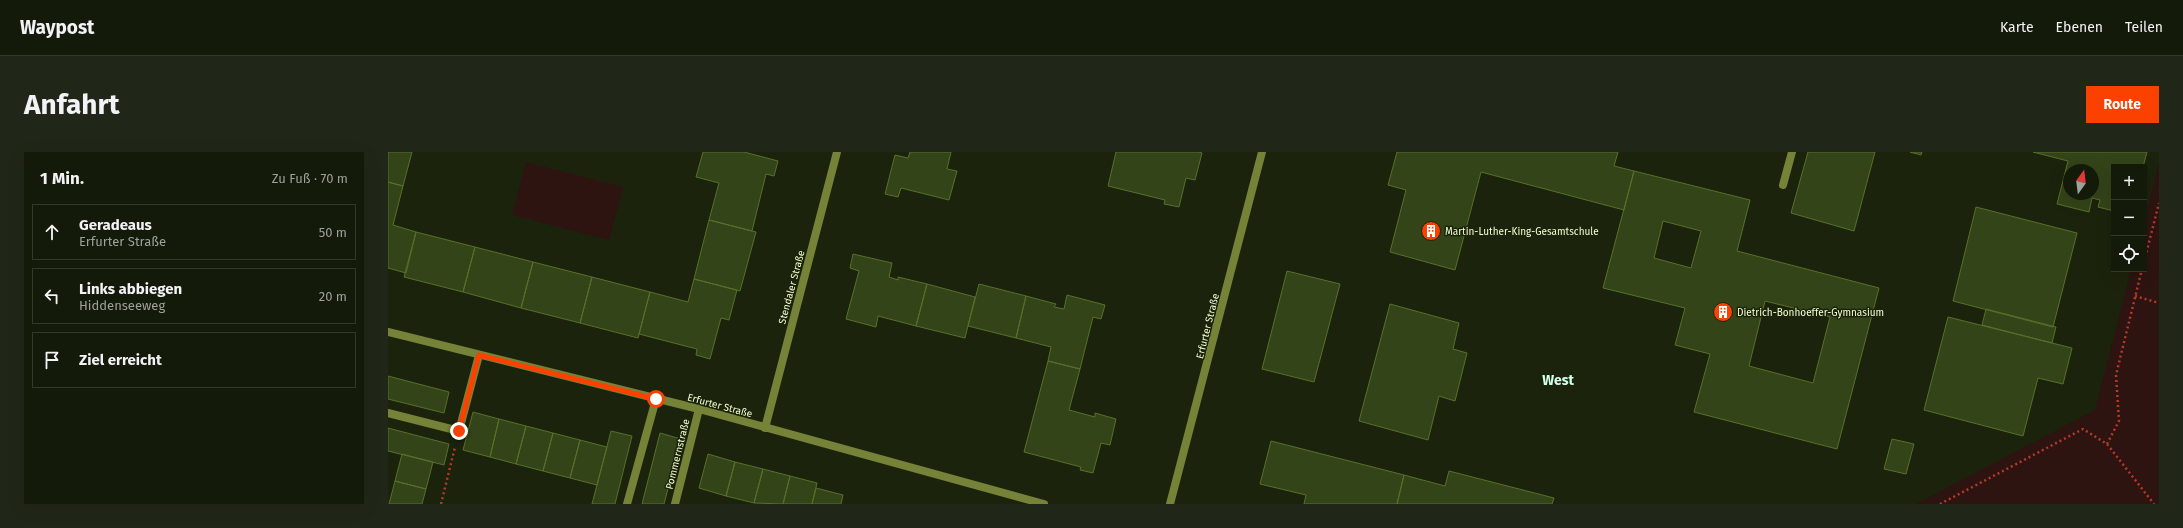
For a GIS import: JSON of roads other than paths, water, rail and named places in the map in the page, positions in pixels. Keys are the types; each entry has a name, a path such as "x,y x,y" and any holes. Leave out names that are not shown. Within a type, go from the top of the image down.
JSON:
{"street":[{"name":"Stendaler Straße","path":"765,428 837,152"},
{"name":"Erfurter Straße","path":"1170,504 1262,152"},
{"path":"1782,185 1792,152"},
{"name":"Erfurter Straße","path":"388,332 699,409 1044,504"},
{"path":"388,413 459,431 479,355"},
{"path":"627,504 656,399"},
{"name":"Pommernstraße","path":"675,504 699,409"}],"place":[{"name":"Martin-Luther-King-Gesamtschule","path":"1431,231"},
{"name":"Dietrich-Bonhoeffer-Gymnasium","path":"1723,312"}],"district":[{"name":"West","path":"1558,380"}]}
